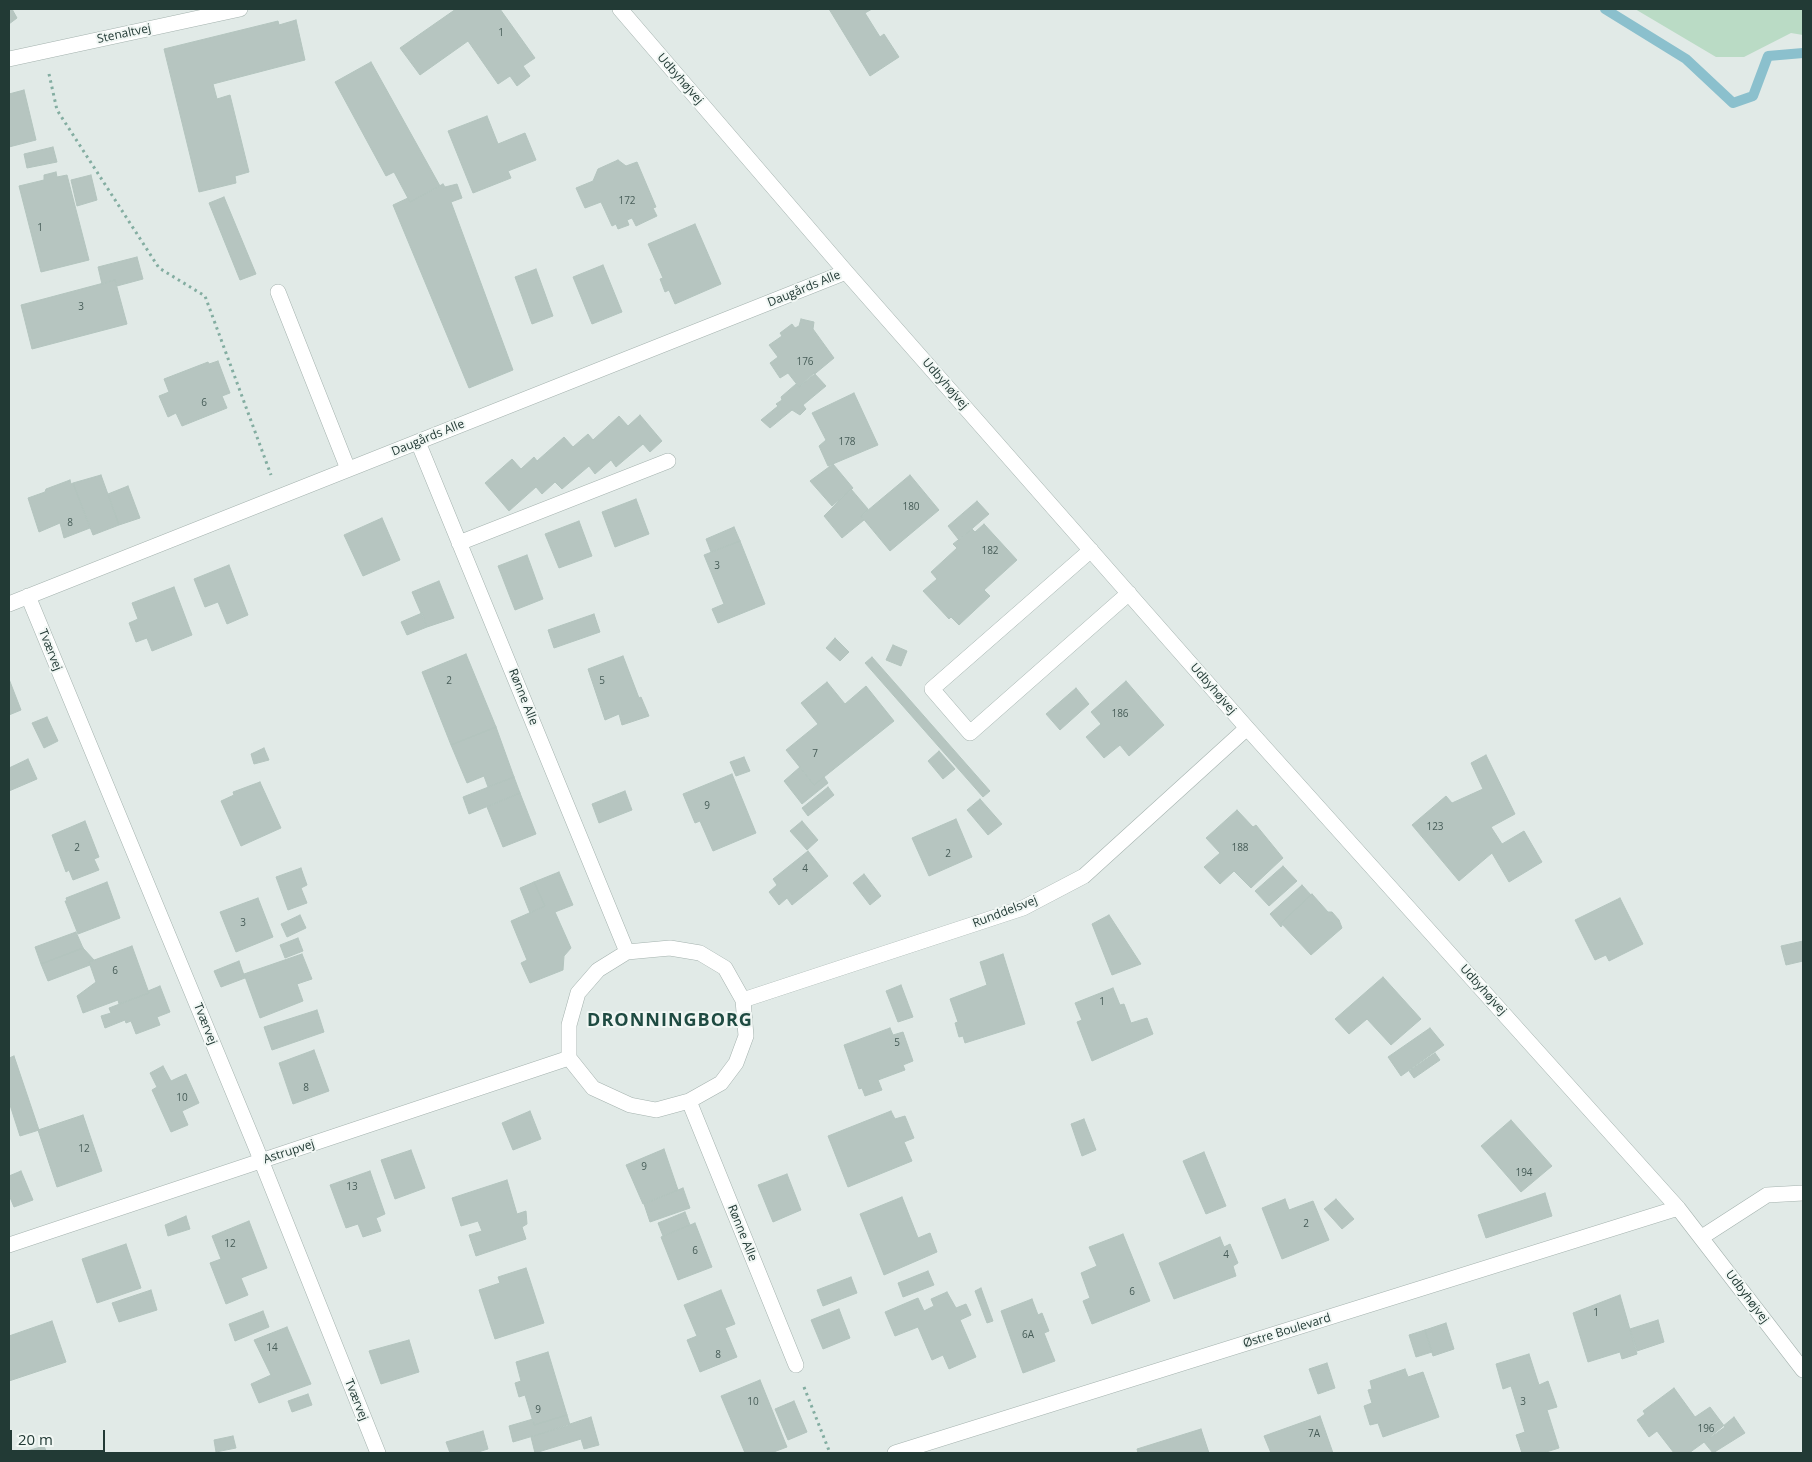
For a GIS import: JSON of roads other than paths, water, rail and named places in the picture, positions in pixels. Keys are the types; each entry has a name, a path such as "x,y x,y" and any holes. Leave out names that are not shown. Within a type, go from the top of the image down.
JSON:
{"street":[{"name":"Stenaltvej","path":"9,59 240,9"},
{"name":"Udbyhøjvej","path":"620,9 846,272 1247,728 1678,1208 1803,1370"},
{"name":"Daugårds Alle","path":"9,604 846,272"},
{"path":"278,292 348,469"},
{"name":"Rønne Alle","path":"418,442 627,952"},
{"path":"459,543 668,462"},
{"path":"1091,550 932,690 970,733 1129,593"},
{"name":"Tværvej","path":"28,596 261,1161 378,1453"},
{"name":"Runddelsvej","path":"743,1000 1023,908 1084,876 1247,728"},
{"path":"670,948 700,953 725,968 743,1000 746,1036 736,1063 720,1083 689,1101 656,1110 630,1105 593,1088 569,1058 569,1025 578,994 598,970 627,952 670,948"},
{"name":"Astrupvej","path":"9,1245 569,1058"},
{"name":"Rønne Alle","path":"689,1101 796,1365"},
{"path":"1702,1237 1766,1195 1803,1193"},
{"name":"Østre Boulevard","path":"895,1453 1678,1208"}],"waterway":[{"path":"1605,9 1686,59 1733,103 1753,96 1768,56 1803,53"}],"district":[{"name":"DRONNINGBORG","path":"670,1021"}]}
